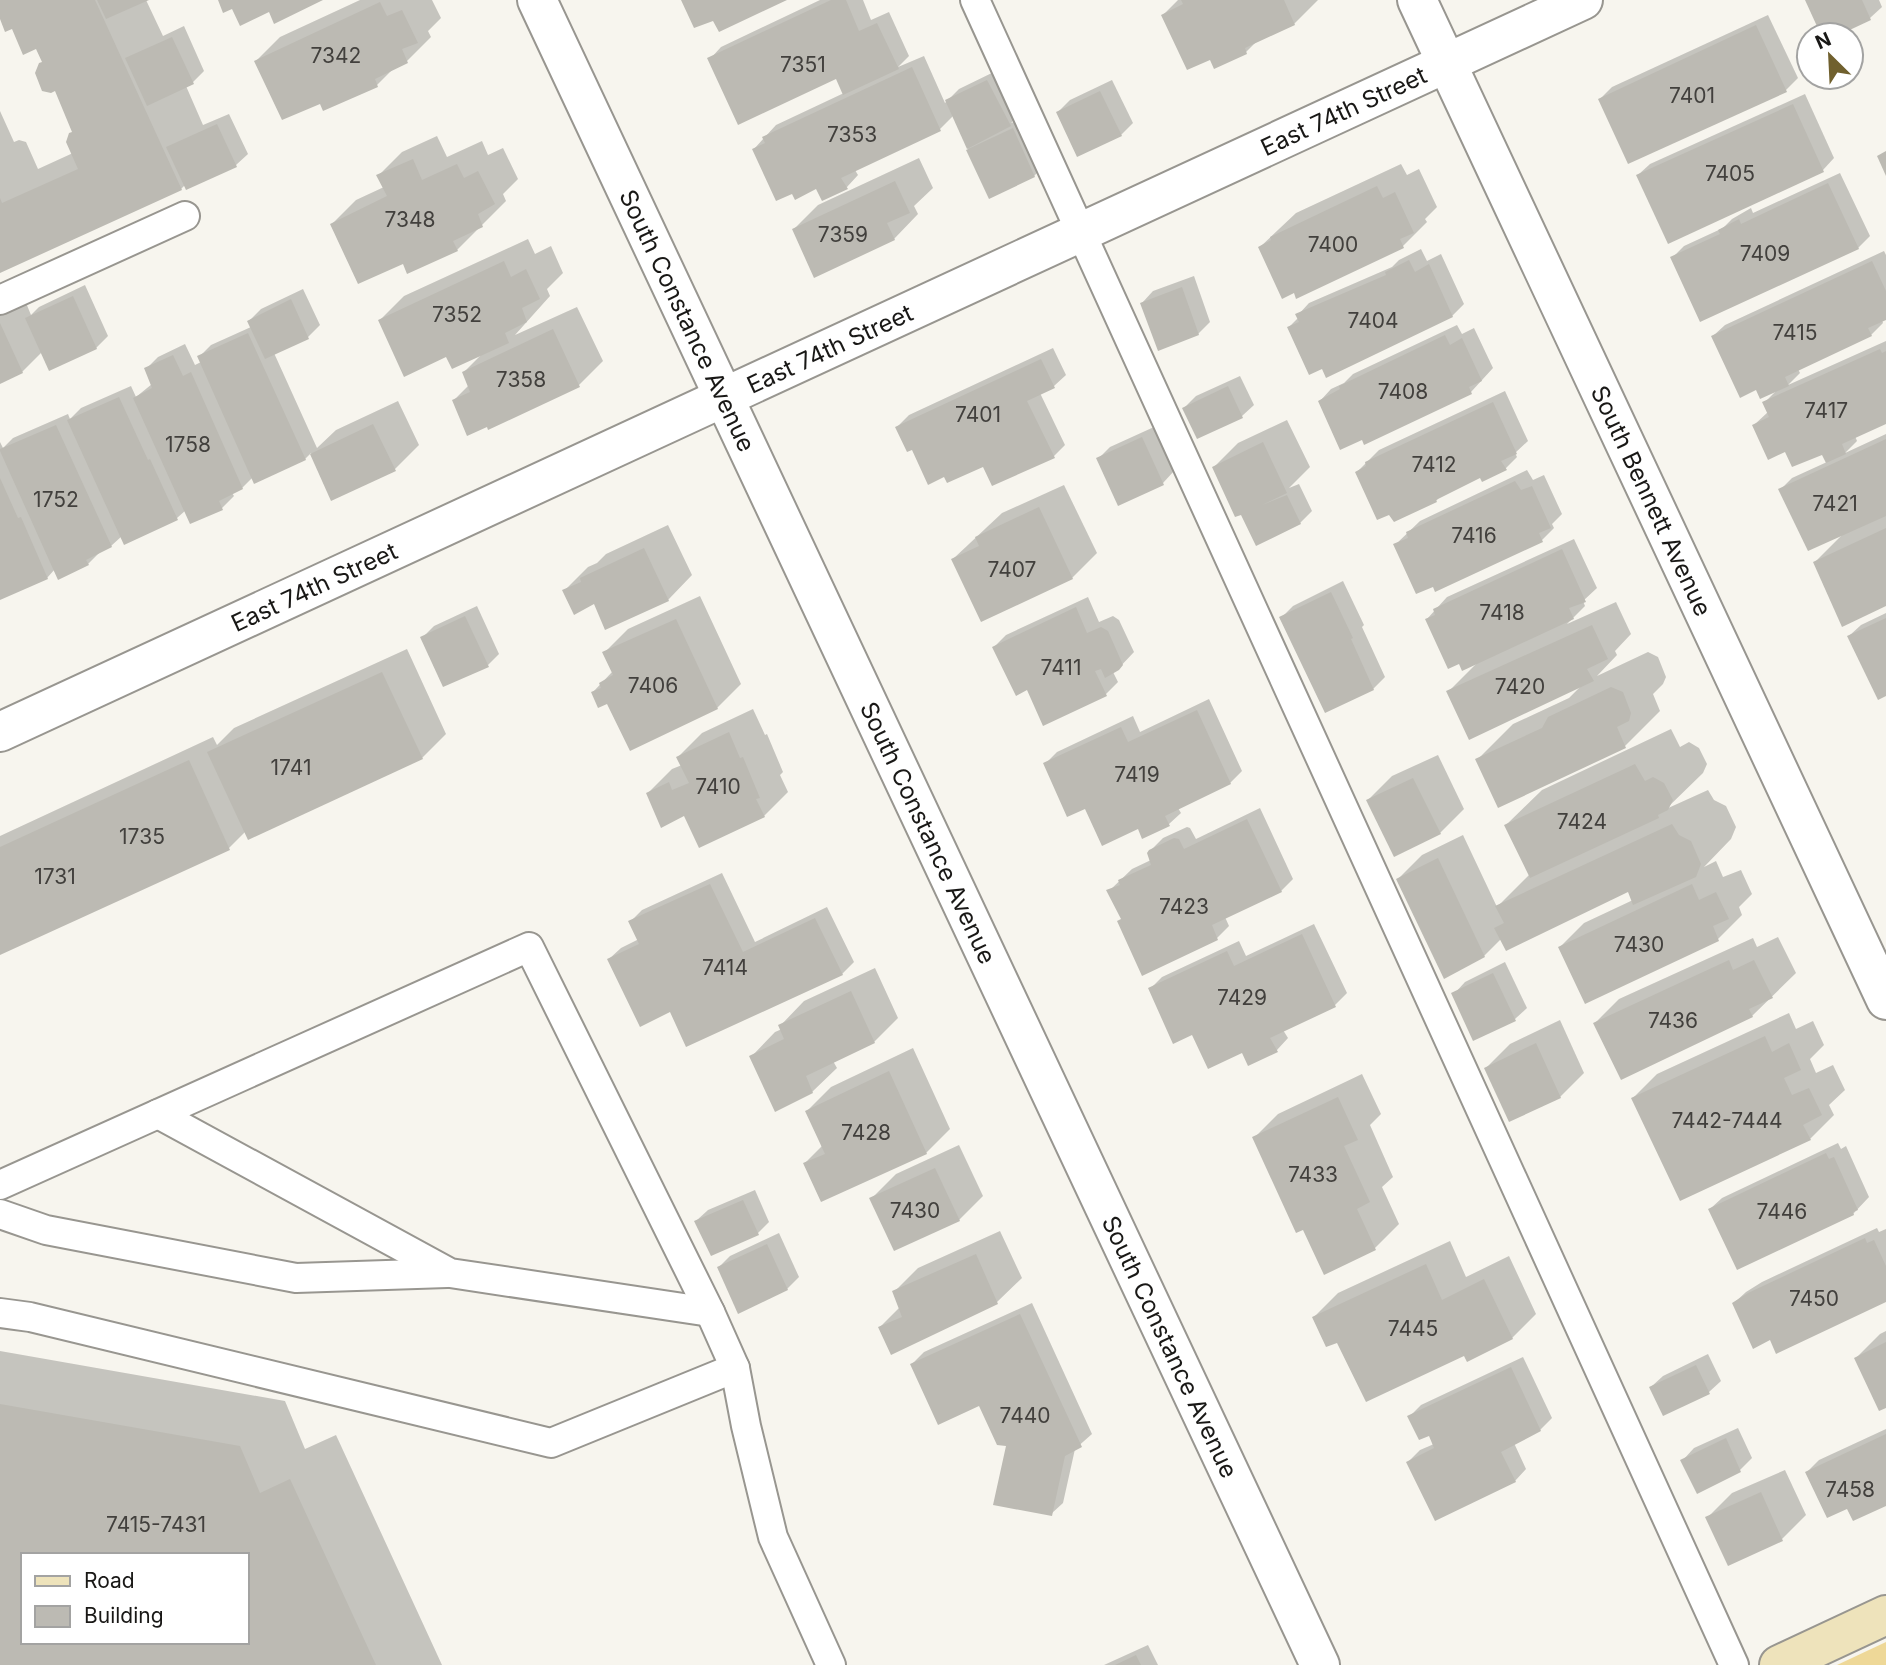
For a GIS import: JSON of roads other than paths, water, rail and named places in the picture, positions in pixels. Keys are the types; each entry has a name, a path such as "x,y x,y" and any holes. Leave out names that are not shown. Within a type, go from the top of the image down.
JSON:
{"main road":[{"path":"1779,1665 1886,1615"}],"street":[{"name":"South Constance Avenue","path":"537,0 1320,1665"},
{"name":"South Bennett Avenue","path":"1418,0 1886,1000"},
{"name":"East 74th Street","path":"0,732 1583,0"}],"lane":[{"path":"975,0 1734,1665"},
{"path":"0,300 185,216"},
{"path":"0,1185 529,947 710,1312 735,1368 773,1536 829,1664"},
{"path":"158,1114 450,1273"},
{"path":"0,1214 46,1230 296,1278 450,1273 710,1312"},
{"path":"0,1313 30,1317 551,1443 735,1368"}]}
